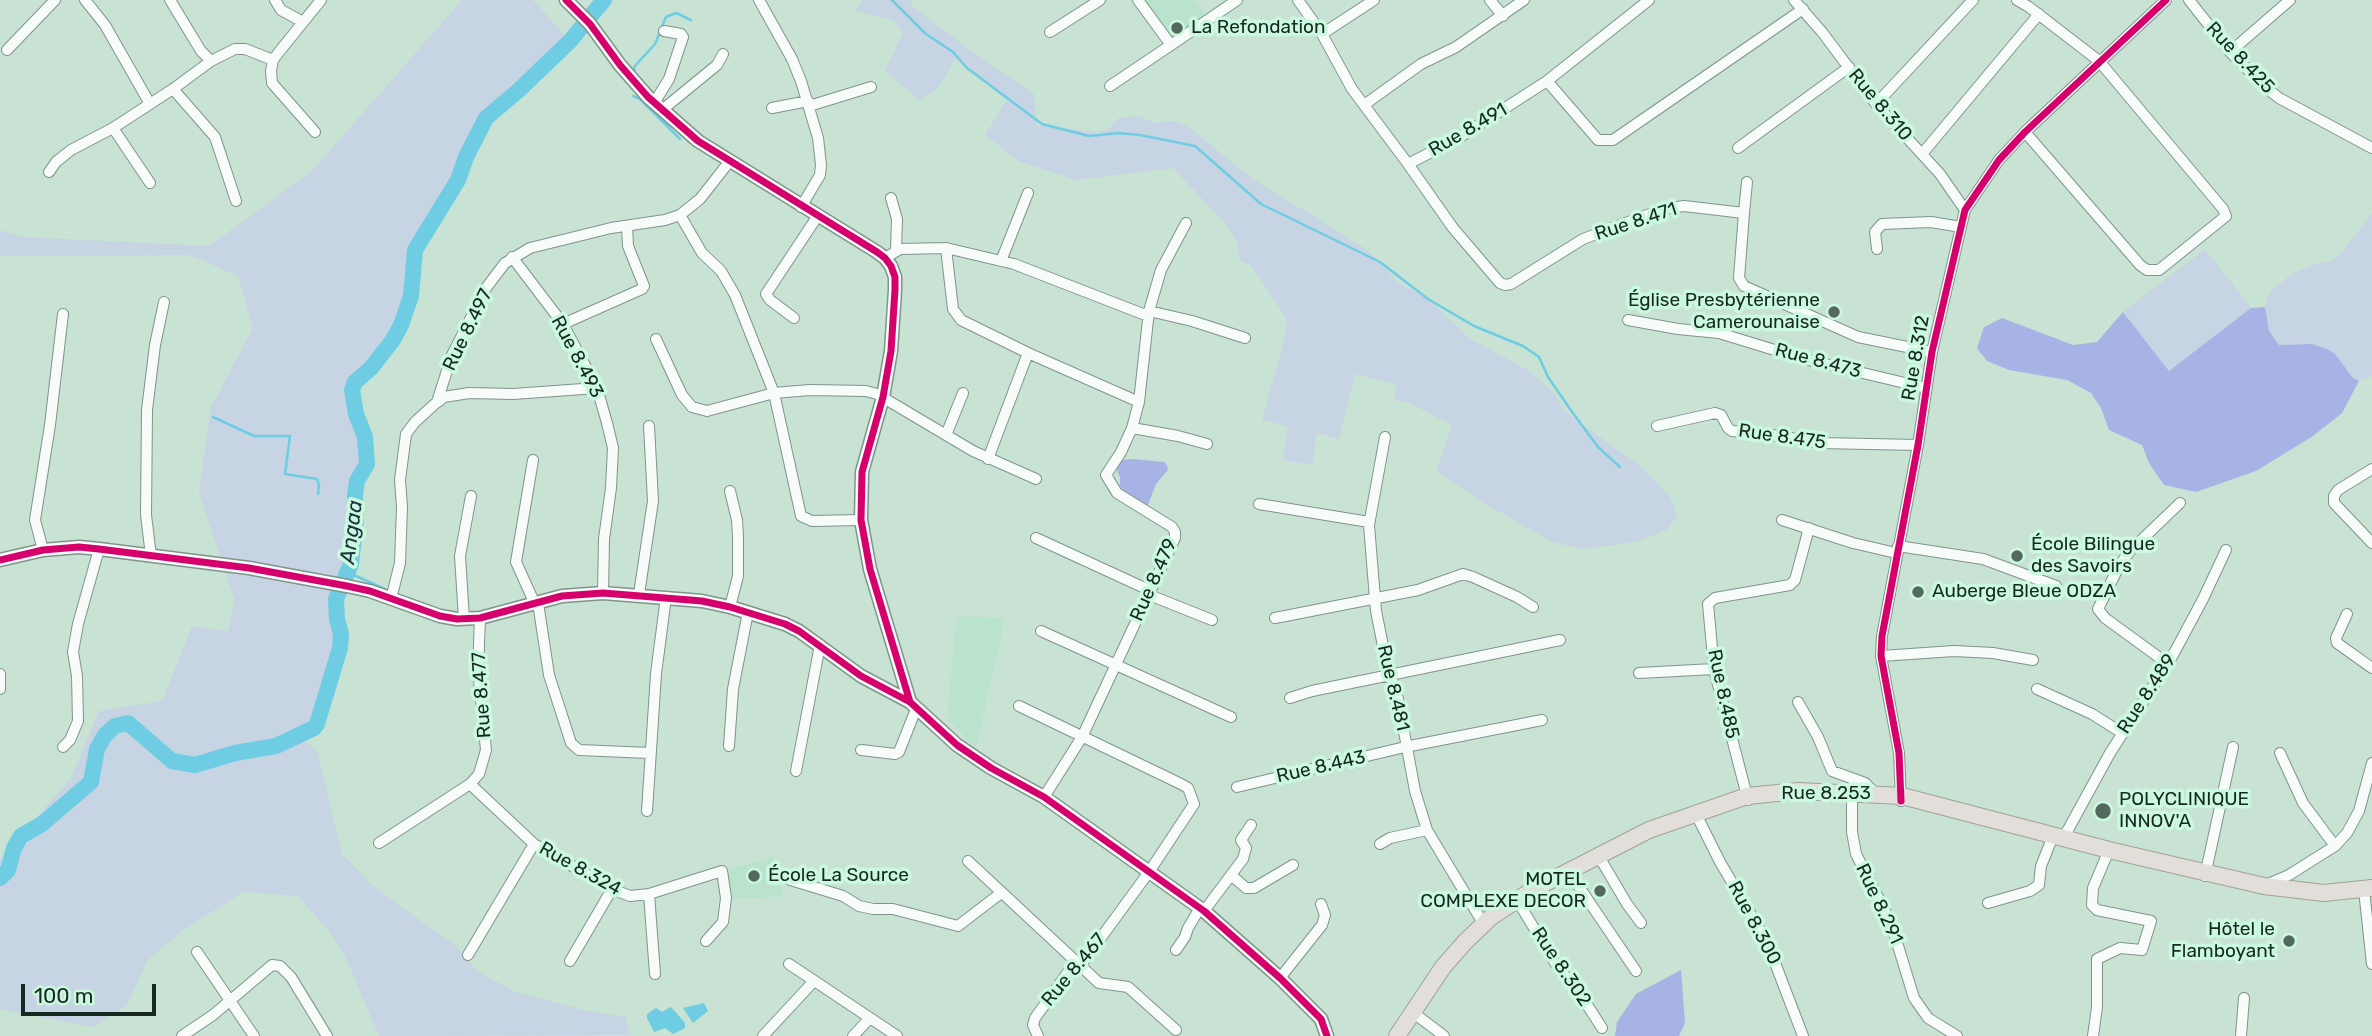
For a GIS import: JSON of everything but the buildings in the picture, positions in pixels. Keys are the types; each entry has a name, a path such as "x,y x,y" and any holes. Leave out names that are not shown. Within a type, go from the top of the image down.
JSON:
{"highway":[{"name":"Rue 8.253","path":"1397,1036 1443,967 1483,923 1534,889 1649,830 1749,800 1875,793 2259,889 2319,898 2368,892"},
{"name":"Rue 8.253","path":"1852,795 1901,799"},
{"name":"Rue 8.253","path":"1407,1036 1442,981 1466,951 1494,924 1571,875 1697,816"}],"street":[{"path":"7,50 55,0"},
{"path":"85,0 105,25 150,104"},
{"path":"170,0 201,51 211,61"},
{"path":"275,0 281,10 303,22"},
{"path":"315,132 272,83 271,71 273,60 321,0"},
{"path":"566,0 590,24 620,65 658,107 698,141 817,217 891,254 946,247 1001,261 1149,313 1192,321 1245,338"},
{"path":"759,0 792,59 818,138 820,174 801,207"},
{"path":"1050,32 1100,0"},
{"path":"1138,0 1171,45"},
{"path":"1110,86 1237,0"},
{"name":"Rue 8.491","path":"1298,0 1322,34 1364,106 1408,164 1457,139 1546,81 1649,0"},
{"path":"1322,34 1374,0"},
{"path":"1490,0 1503,16"},
{"path":"1364,106 1421,64 1456,47 1524,0"},
{"name":"Rue 8.310","path":"1794,0 1876,104 1951,189 1965,210"},
{"path":"1876,104 1973,0"},
{"path":"2017,0 2099,61 2223,209 2224,219 2159,270 2147,270 2025,132"},
{"name":"Rue 8.312","path":"1901,799 1897,736 1881,656 1885,612 1918,445 1932,352 1965,210 1999,160 2025,132 2165,0"},
{"name":"Rue 8.425","path":"2189,0 2230,52 2264,87 2279,98 2372,148"},
{"path":"2230,52 2290,0"},
{"path":"1546,81 1598,140 1613,140 1803,9"},
{"path":"1922,154 2039,14"},
{"path":"658,107 683,37 681,34 664,31"},
{"path":"49,172 56,162 71,150 113,128 211,61 240,49 273,60"},
{"path":"658,107 717,65 723,54"},
{"path":"1738,148 1849,67"},
{"path":"772,108 808,103 872,87"},
{"path":"173,89 215,137 236,201"},
{"path":"113,128 150,183"},
{"name":"Rue 8.497","path":"391,599 400,563 400,481 406,433 437,402 452,355 486,288 512,257 530,248 611,228 665,220 680,215 700,199 729,162"},
{"name":"Rue 8.471","path":"1408,164 1453,228 1500,283 1505,285 1511,284 1583,239 1663,209 1684,206 1744,213"},
{"path":"1747,182 1739,278 1744,286 1858,337 1932,352"},
{"path":"1001,261 1028,192"},
{"path":"861,750 895,754 899,752 913,705 870,569 861,520 862,472 883,397 891,351 895,277 891,254 897,219 891,198"},
{"path":"680,215 702,253 721,271 735,295 774,393 801,516 812,521 861,520"},
{"path":"794,317 766,294 817,217"},
{"path":"1877,249 1875,232 1882,223 1931,222 1961,226"},
{"name":"Rue 8.479","path":"1044,797 1082,737 1175,538 1171,527 1117,493 1107,479 1108,471 1132,428 1139,401 1149,313 1161,270 1186,223"},
{"path":"563,324 644,286 628,246 627,226"},
{"path":"946,247 956,316 961,320 1028,353 1139,401"},
{"name":"Rue 8.493","path":"512,257 563,324 597,388 613,448 604,539 603,593"},
{"path":"151,556 146,514 147,410 155,345 164,302"},
{"path":"43,550 35,520 63,314"},
{"name":"Rue 8.473","path":"1628,320 1719,333 1804,359 1926,388"},
{"path":"656,340 682,395 692,407 707,411 774,393 810,390 866,391 883,397 988,458 1036,480"},
{"path":"988,458 1028,353"},
{"path":"437,402 444,397 469,393 513,394 597,388"},
{"path":"947,435 963,393"},
{"name":"Rue 8.475","path":"1657,426 1718,414 1732,431 1836,445 1918,445"},
{"path":"639,594 653,502 649,426"},
{"path":"1132,428 1208,444"},
{"name":"Rue 8.481","path":"1384,437 1369,522 1374,599 1390,675 1398,699 1405,747 1427,830 1483,923"},
{"path":"533,460 516,562 536,603 549,675 570,743 579,750 650,753"},
{"path":"2372,469 2338,490 2334,503 2372,543"},
{"path":"730,491 737,520 738,576 730,607"},
{"path":"464,619 460,556 471,496"},
{"path":"2168,664 2105,618 2098,609 2119,566 2130,551 2180,503"},
{"path":"1259,504 1369,522"},
{"path":"1782,520 1853,543 1983,559 2056,586"},
{"name":"Rue 8.485","path":"1749,800 1714,669 1708,604 1711,600 1790,585 1795,580 1809,528"},
{"path":"1036,538 1212,620"},
{"path":"0,560 43,550 79,547 249,568 341,584 440,616 464,619 480,618 562,596 603,593 639,594 730,607 785,624 820,645 861,676 913,705 957,745 991,768 1044,797 1202,910 1280,978 1321,1019 1327,1036"},
{"path":"63,747 70,740 78,721 77,676 73,652 99,549"},
{"name":"Rue 8.489","path":"1988,903 2030,891 2039,885 2041,866 2122,733 2168,664 2203,600 2226,550"},
{"path":"1275,618 1418,590 1467,575 1533,607"},
{"path":"647,811 656,674 666,597"},
{"path":"729,746 733,689 748,612"},
{"path":"2347,614 2336,638 2337,643 2372,668"},
{"name":"Rue 8.477","path":"470,784 479,774 486,750 478,670 480,618"},
{"path":"1041,631 1231,717"},
{"path":"1290,698 1311,691 1560,640"},
{"path":"796,771 820,645"},
{"path":"1881,656 1954,651 1993,653 2033,660"},
{"path":"1639,673 1714,669"},
{"path":"0,674 0,689"},
{"path":"2037,689 2085,710 2122,733"},
{"path":"1798,702 1818,737 1832,771 1865,783 1875,793"},
{"path":"1019,706 1082,737"},
{"name":"Rue 8.443","path":"1237,787 1405,747 1542,719"},
{"name":"Rue 8.467","path":"1038,1036 1034,1025 1035,1017 1070,968 1081,965 1149,872 1194,804 1188,788 1082,737"},
{"path":"2205,876 2233,747"},
{"path":"2280,753 2303,803 2335,846"},
{"path":"2259,889 2289,876 2335,846 2353,824 2359,811 2372,762"},
{"path":"379,842 470,784"},
{"name":"Rue 8.324","path":"470,784 534,844 612,889 630,896 649,894 720,870 724,872 726,898 723,922 706,941"},
{"name":"Rue 8.291","path":"1852,795 1852,832 1856,854 1895,933 1914,998 1928,1018 1957,1036"},
{"name":"Rue 8.300","path":"1697,816 1720,862 1768,942 1801,1035"},
{"path":"1175,950 1188,928 1247,853 1241,840 1251,825"},
{"path":"1380,844 1390,838 1427,830"},
{"path":"468,955 534,844"},
{"path":"2093,1036 2097,1007 2098,959 2120,948 2142,950 2151,921 2097,910 2092,905 2093,888 2108,852"},
{"path":"1601,860 1641,923"},
{"path":"968,861 1099,983 1128,987 1176,1030"},
{"path":"1231,875 1246,888 1254,888 1293,865"},
{"path":"1571,875 1636,971"},
{"path":"784,878 843,896 859,906 893,909 958,926 1000,893"},
{"path":"570,961 612,889"},
{"path":"2368,892 2372,964"},
{"path":"649,894 655,974"},
{"path":"1280,978 1322,925 1325,915 1321,904"},
{"name":"Rue 8.302","path":"1520,905 1557,966 1602,1028"},
{"path":"197,952 254,1036"},
{"path":"789,964 897,1036"},
{"path":"182,1036 213,1015 272,965 280,966 291,977 327,1036"},
{"path":"763,1036 814,981"},
{"path":"2241,1036 2244,998"},
{"path":"1419,1017 1444,1036"},
{"path":"853,1036 870,1018"}],"shaded area":[{"path":"462,0 533,0 570,41 486,118 466,157 458,180 415,251 411,296 401,325 393,340 371,368 355,382 352,389 356,414 365,437 367,464 357,481 351,564 336,599 341,634 340,648 317,724 298,735 317,751 342,854 373,886 457,947 478,972 516,992 583,1010 626,1017 630,1035 379,1036 347,960 330,932 298,896 243,892 182,931 147,961 127,1005 94,1027 0,1009 0,859 71,778 99,711 162,701 192,626 228,631 235,600 199,492 211,407 253,328 238,276 190,255 0,256 0,230 21,237 209,246 312,171"},
{"path":"863,0 911,0 912,6 979,57 1034,94 1037,127 1042,124 1091,132 1107,130 1119,118 1137,116 1156,123 1175,121 1190,128 1250,177 1369,251 1396,281 1428,299 1469,338 1531,372 1556,395 1563,410 1645,470 1670,497 1677,515 1668,529 1636,542 1583,549 1552,542 1481,501 1436,470 1452,425 1407,402 1393,400 1398,385 1355,374 1339,439 1317,433 1312,465 1283,460 1288,426 1262,420 1283,345 1287,319 1251,265 1240,261 1236,239 1224,222 1173,168 1076,180 1019,161 985,135 1007,100 955,59 937,89 920,100 885,71 903,33 893,20 855,11"},
{"name":"La Refondation","path":"1145,0 1195,0 1206,16 1172,39"},
{"path":"2372,213 2372,376 2359,381 2352,377 2336,355 2313,344 2279,345 2269,331 2265,307 2270,292 2290,275 2314,264 2332,261 2340,255"},
{"path":"2205,249 2251,308 2169,371 2123,312"},
{"path":"2265,307 2269,331 2279,345 2312,344 2329,350 2352,377 2359,381 2342,413 2313,436 2256,471 2196,492 2164,485 2149,463 2142,445 2109,430 2101,408 2091,393 2067,380 2009,370 1987,361 1977,348 1984,327 2002,318 2073,345 2097,342 2123,312 2169,371 2251,308"},
{"path":"1121,460 1164,462 1167,465 1168,470 1156,484 1147,508 1125,493 1120,486 1116,468"},
{"path":"957,616 1005,618 976,748 947,719"},
{"name":"École La Source","path":"774,857 782,896 730,899 728,869"},
{"path":"1681,970 1685,1023 1679,1036 1615,1036 1617,1022 1636,994"},
{"path":"704,1003 708,1011 693,1023 683,1008"},
{"path":"671,1007 685,1023 685,1028 673,1034 665,1028 654,1032 647,1014 656,1008 662,1012"}],"waterway":[{"name":"Angaa","path":"0,878 8,870 14,848 21,836 42,824 91,782 97,749 105,735 115,726 128,723 172,761 195,765 235,753 276,746 314,728 317,724 340,648 341,634 336,599 351,564 357,481 367,464 365,437 356,414 352,390 355,382 371,368 401,325 411,296 415,250 458,180 466,157 486,118 570,41 604,0"},
{"path":"892,0 926,34 953,52 967,68 1042,124 1089,136 1119,133 1195,146 1261,204 1380,262 1428,299 1474,326 1523,346 1539,357 1548,377 1570,409 1598,447 1620,467"},
{"path":"635,73 634,67 655,44 666,17 676,13 691,20"},
{"path":"633,96 640,99 680,139"},
{"path":"213,417 254,436 290,436 285,474 317,479 318,494"},
{"path":"347,572 385,589"}],"cycle path":[{"path":"566,0 590,24 648,97 698,141 877,252 891,266 895,277 891,351 883,397 862,472 861,520 870,569 910,702"},
{"path":"1901,801 1899,753 1881,656 1882,636 1918,445 1932,352 1965,210 1999,160 2025,132 2166,0"},
{"path":"0,560 43,550 79,547 249,568 370,591 440,616 457,619 480,618 562,596 603,593 702,601 785,624 799,631 861,676 910,702 957,745 991,768 1044,797 1204,911 1280,978 1321,1019 1327,1036"}],"place":[{"name":"La Refondation","path":"1177,28"},
{"name":"Église Presbytérienne Camerounaise","path":"1834,312"},
{"name":"École Bilingue des Savoirs","path":"2017,556"},
{"name":"Auberge Bleue ODZA","path":"1918,592"},
{"name":"POLYCLINIQUE INNOV'A","path":"2103,811"},
{"name":"École La Source","path":"754,876"},
{"name":"MOTEL COMPLEXE DECOR","path":"1600,891"},
{"name":"Hôtel le Flamboyant","path":"2289,941"}]}
